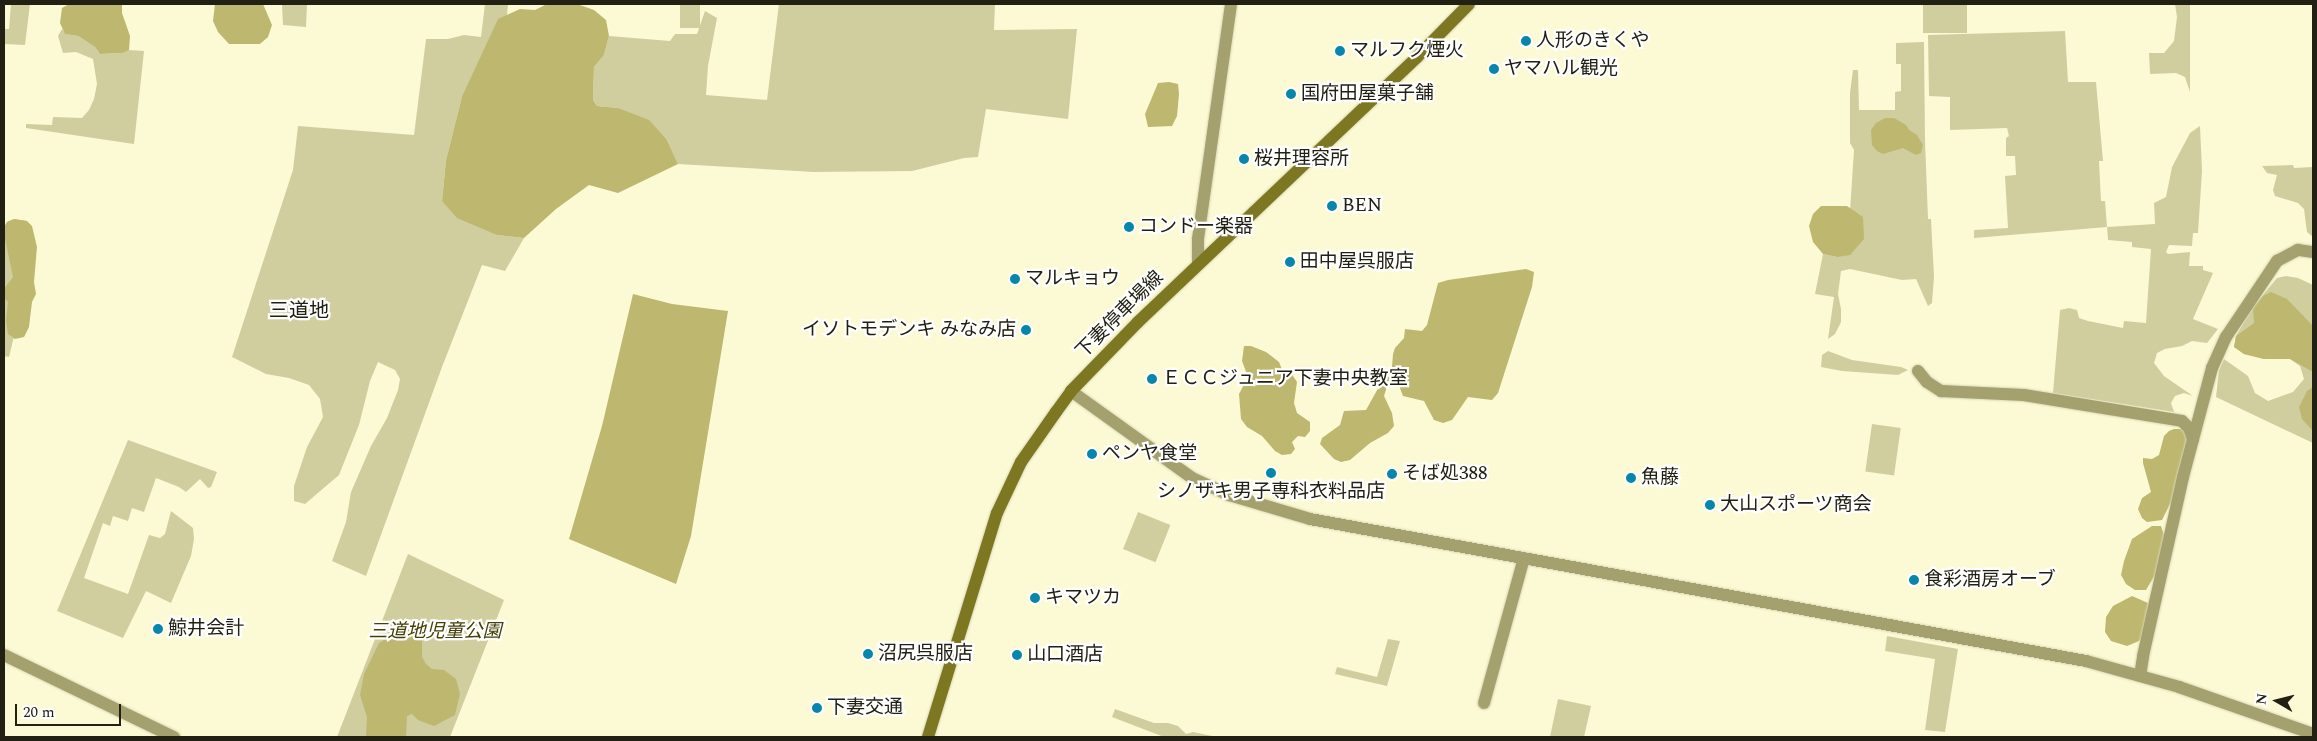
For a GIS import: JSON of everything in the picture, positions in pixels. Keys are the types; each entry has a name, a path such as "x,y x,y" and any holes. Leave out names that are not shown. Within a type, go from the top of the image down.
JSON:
{"main road":[{"name":"下妻停車場線","path":"928,737 996,513 1020,462 1071,392 1138,322 1417,57 1469,4"}],"street":[{"path":"1198,264 1198,239 1231,4"},
{"path":"2140,676 2152,611 2212,368 2226,338 2277,261 2298,250 2313,252"},
{"path":"1918,371 1927,382 1941,390 2024,395 2182,421 2189,428 2193,439"},
{"path":"1071,392 1192,478 1230,495 1310,519 2086,661 2223,702 2313,734"},
{"path":"1484,703 1524,558"},
{"path":"4,655 174,737"}],"green space":[{"path":"11,4 30,4 25,45 4,44 4,29 9,29"},
{"path":"282,4 307,4 306,27 283,25"},
{"path":"485,4 508,4 507,15 498,20 462,96 446,160 442,201 497,235 524,238 505,271 482,265 442,367 366,576 332,561 346,522 351,492 371,446 387,418 398,390 400,379 395,370 378,362 370,381 359,425 339,475 305,504 294,501 294,486 307,447 323,417 320,399 309,385 289,378 266,374 232,357 293,170 298,126 414,135 426,39 448,39 464,35 481,37"},
{"path":"680,4 700,4 700,28 680,28"},
{"path":"779,4 995,4 994,30 1077,29 1068,119 986,109 978,157 964,158 912,171 814,172 678,164 667,140 618,108 597,106 593,100 594,67 604,55 609,36 670,41 675,34 697,34 705,11 717,18 708,66 706,95 767,100"},
{"path":"1923,4 1967,4 1967,33 1923,33"},
{"path":"2175,4 2190,4 2190,92 2185,77 2176,73 2150,74 2149,53 2164,53 2174,41 2177,17"},
{"path":"62,29 66,34 78,36 95,47 100,54 123,53 129,50 144,51 134,144 26,128 26,124 52,125 53,117 82,118 89,110 94,99 97,84 93,59 76,52 63,53 58,36"},
{"path":"2065,31 2068,82 2096,82 2103,161 2099,161 2101,201 2105,201 2107,227 1974,238 1974,230 2008,228 2005,176 2016,175 2015,156 2006,156 2006,138 2009,136 2007,128 1950,130 1950,97 1929,96 1928,35"},
{"path":"1924,42 1928,219 1931,219 1934,277 1932,303 1928,306 1916,279 1902,280 1850,269 1841,271 1838,294 1841,322 1835,334 1828,339 1834,297 1815,294 1823,254 1837,257 1850,211 1854,150 1850,143 1850,93 1853,70 1858,70 1859,110 1895,110 1895,92 1901,91 1901,64 1896,64 1896,43"},
{"path":"2200,126 2202,171 2198,233 2193,233 2192,246 2169,245 2166,252 2168,254 2190,252 2189,266 2203,266 2203,270 2213,273 2193,319 2218,329 2207,343 2192,341 2157,353 2154,363 2164,376 2193,396 2184,393 2175,396 2171,403 2174,412 2053,393 2060,310 2069,308 2077,310 2079,318 2123,328 2124,321 2146,323 2151,249 2132,247 2132,242 2108,240 2107,227 2155,224 2154,203 2166,197 2172,167 2190,133"},
{"path":"2293,165 2294,168 2313,167 2313,237 2307,232 2304,209 2298,203 2275,196 2273,190 2277,175 2267,173 2262,166"},
{"path":"14,219 27,221 17,324 9,357 4,356 4,235 7,222"},
{"path":"2286,276 2298,278 2313,285 2313,443 2216,397 2219,370 2224,359 2248,376 2255,393 2268,401 2293,392 2304,379 2300,366 2290,359 2264,359 2244,354 2234,347 2236,336 2252,308 2277,278"},
{"path":"1828,351 1852,360 1901,367 1908,370 1898,375 1842,371 1821,367 1822,355"},
{"path":"1872,424 1901,428 1894,476 1865,472"},
{"path":"128,440 217,472 211,487 208,488 200,479 186,492 179,487 156,478 144,512 132,508 128,521 113,516 110,526 103,523 84,578 128,594 149,535 160,538 165,534 171,511 193,528 194,539 191,556 171,603 146,591 123,638 57,611"},
{"path":"1138,512 1170,525 1155,562 1123,549"},
{"name":"三道地児童公園","path":"408,554 504,600 450,737 337,737"},
{"path":"1887,636 1958,649 1945,732 1925,730 1935,659 1885,651"},
{"path":"1388,639 1400,641 1387,686 1335,674 1337,667 1377,677"},
{"path":"1558,699 1591,706 1584,737 1550,737"},
{"path":"1115,709 1154,723 1168,723 1178,726 1186,734 1193,732 1217,737 1164,737 1112,717"}],"shaded area":[{"path":"69,4 122,4 122,13 130,36 129,50 123,53 100,54 95,47 78,36 65,34 60,23 62,8"},
{"path":"215,4 263,4 272,25 268,37 260,44 229,44 218,32 213,21"},
{"path":"547,4 577,4 594,10 606,20 609,36 604,55 594,67 593,100 597,106 618,108 649,120 667,140 678,164 618,193 589,185 556,209 524,238 497,235 457,218 442,201 446,160 462,96 498,19 520,9 535,10"},
{"path":"1169,82 1178,84 1177,116 1172,126 1148,127 1145,114 1158,83"},
{"path":"1885,118 1894,118 1906,125 1909,130 1917,135 1923,145 1921,153 1916,155 1903,148 1883,154 1877,151 1872,145 1871,130 1876,123"},
{"path":"1821,206 1847,206 1863,217 1864,239 1850,255 1837,257 1823,254 1813,242 1809,226 1813,214"},
{"path":"14,219 27,221 32,226 37,247 34,282 36,294 32,302 29,327 24,337 15,339 8,334 6,321 8,302 4,298 4,289 13,277 4,227 7,222"},
{"path":"1526,269 1534,272 1532,287 1498,393 1492,400 1468,397 1452,420 1443,423 1434,420 1424,401 1403,396 1392,367 1395,348 1404,338 1405,329 1422,331 1427,325 1438,283"},
{"path":"2271,292 2287,299 2313,326 2313,372 2290,359 2264,359 2244,354 2234,347 2236,336 2254,323 2253,308 2263,296"},
{"path":"633,294 672,304 728,311 691,536 676,584 569,539 602,426"},
{"path":"1244,346 1251,346 1266,352 1279,362 1283,372 1291,373 1297,382 1294,403 1297,413 1310,422 1310,431 1305,437 1298,436 1292,442 1295,449 1291,454 1282,455 1275,451 1262,436 1247,427 1241,419 1239,394 1248,377 1242,361"},
{"path":"1385,376 1390,377 1384,396 1392,413 1394,426 1388,433 1370,443 1350,460 1341,462 1334,459 1320,444 1322,438 1340,425 1344,411 1366,410"},
{"path":"2313,387 2313,431 2302,419 2299,407 2307,391"},
{"path":"2174,429 2183,429 2190,437 2184,490 2170,504 2162,520 2147,522 2142,518 2138,509 2142,498 2151,492 2143,458 2152,459 2159,455 2164,436"},
{"path":"2152,526 2161,526 2165,538 2158,570 2146,590 2135,590 2126,584 2121,575 2124,561 2132,539"},
{"path":"2132,596 2148,603 2144,636 2139,641 2127,646 2111,641 2105,632 2106,617 2113,606"},
{"path":"417,626 422,630 422,657 426,664 432,669 444,670 456,679 460,694 455,715 434,726 418,720 412,714 407,716 406,737 366,737 367,717 360,695 364,674 379,643 399,631"}],"place":[{"name":"人形のきくや","path":"1526,41"},
{"name":"マルフク煙火","path":"1340,51"},
{"name":"ヤマハル観光","path":"1494,69"},
{"name":"国府田屋菓子舗","path":"1291,94"},
{"name":"桜井理容所","path":"1244,159"},
{"name":"BEN","path":"1332,206"},
{"name":"コンドー楽器","path":"1129,227"},
{"name":"田中屋呉服店","path":"1290,262"},
{"name":"マルキョウ","path":"1015,279"},
{"name":"イソトモデンキ みなみ店","path":"1026,330"},
{"name":"ＥＣＣジュニア下妻中央教室","path":"1152,379"},
{"name":"ペンヤ食堂","path":"1092,454"},
{"name":"シノザキ男子専科衣料品店","path":"1271,473"},
{"name":"そば処388","path":"1392,474"},
{"name":"魚藤","path":"1631,478"},
{"name":"大山スポーツ商会","path":"1710,505"},
{"name":"食彩酒房オーブ","path":"1914,580"},
{"name":"キマツカ","path":"1035,598"},
{"name":"鯨井会計","path":"158,629"},
{"name":"沼尻呉服店","path":"868,654"},
{"name":"山口酒店","path":"1017,655"},
{"name":"下妻交通","path":"817,708"}],"district":[{"name":"三道地","path":"299,311"}]}
